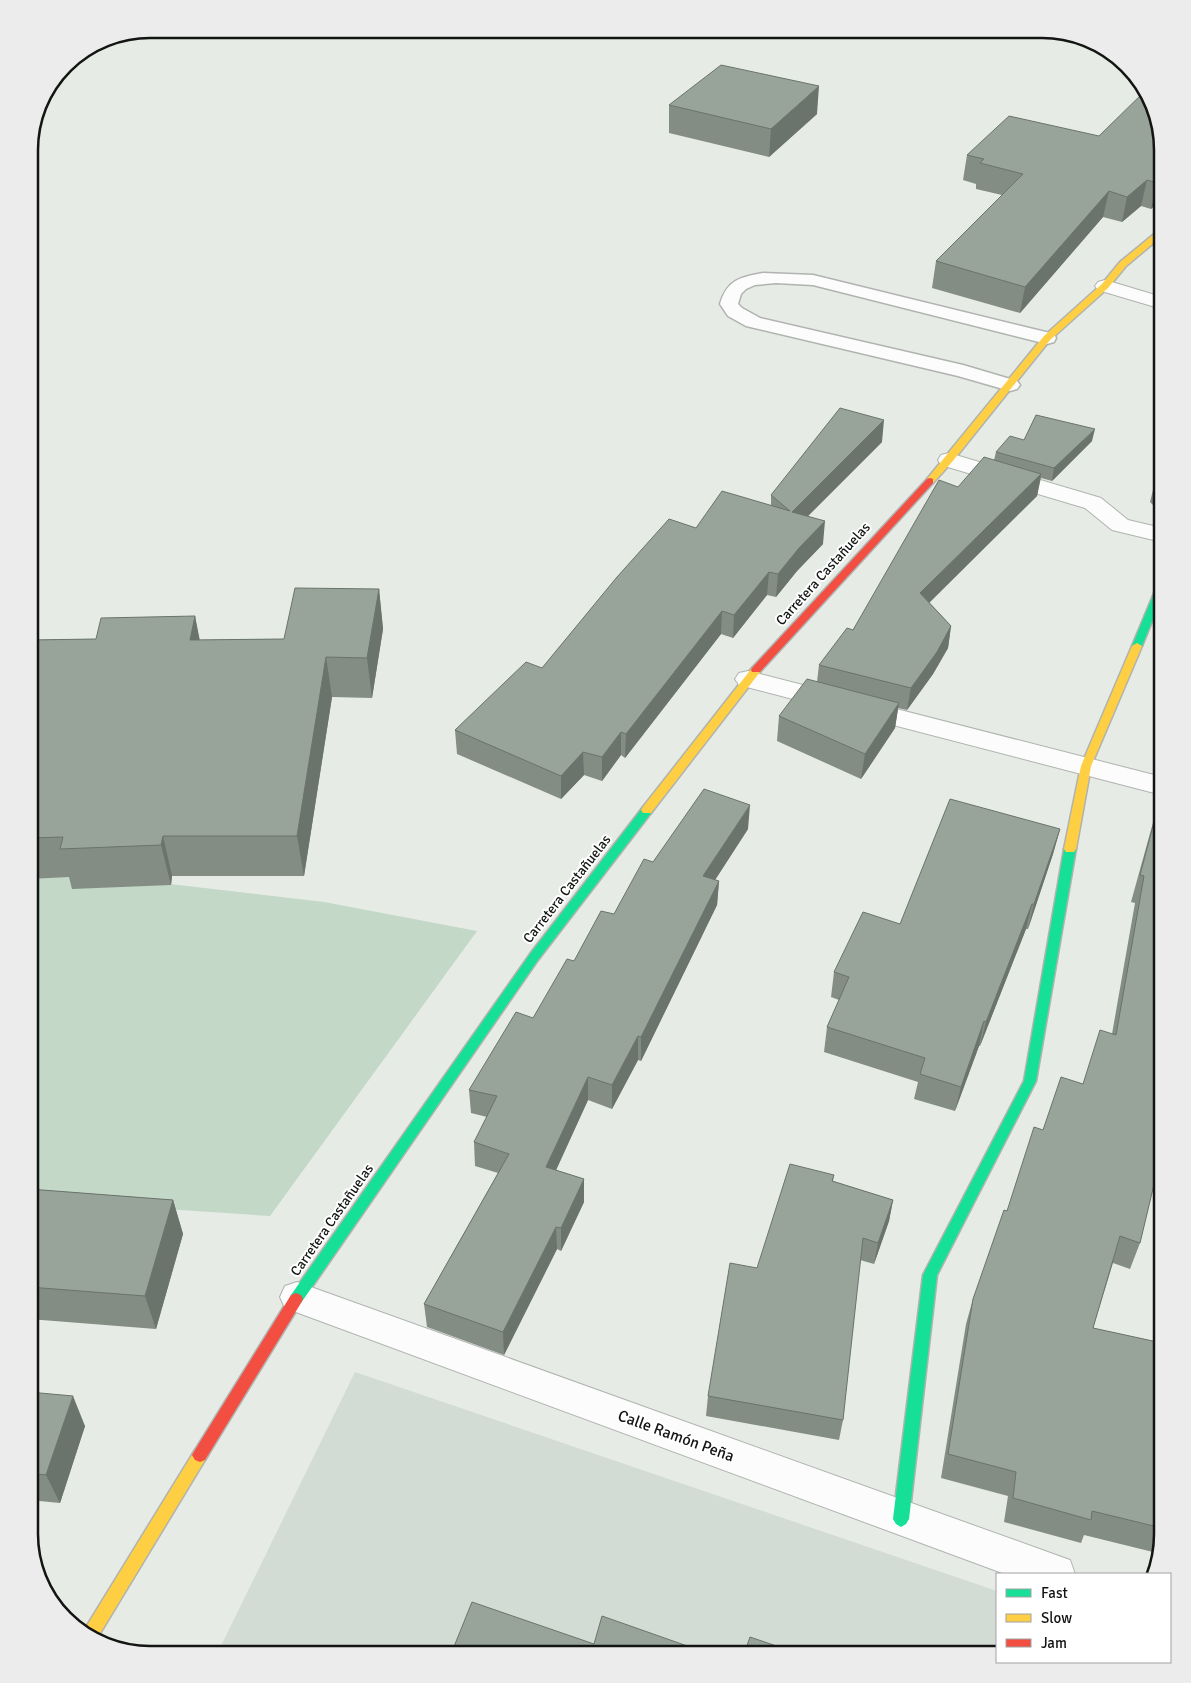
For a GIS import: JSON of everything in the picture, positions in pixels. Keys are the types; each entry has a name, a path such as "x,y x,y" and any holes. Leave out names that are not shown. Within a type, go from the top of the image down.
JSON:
{"street":[{"name":"Carretera Castañuelas","path":"93,1631 297,1297 534,957 748,679 949,460 1046,338 1105,286 1123,264 1154,239"},
{"path":"1105,286 1154,301"},
{"path":"949,460 1093,503 1120,525 1154,533"},
{"path":"902,1519 930,1275 1030,1081 1059,908 1086,766 1154,605"},
{"path":"748,679 1154,784"},
{"name":"Calle Ramón Peña","path":"297,1297 1053,1573"}],"lane":[{"path":"1010,385 963,371 753,322 736,312 729,304 729,297 739,285 762,278 776,277 812,280 1046,338"}],"shaded area":[{"path":"355,1372 996,1591 996,1646 221,1645"}],"green space":[{"path":"38,875 144,881 324,902 477,931 270,1216 38,1201"}],"building":[{"path":"721,65 819,86 771,129 669,105"},
{"path":"1140,96 1150,120 1153,135 1154,182 1147,180 1127,197 1109,191 1025,287 936,261 1023,174 980,163 984,159 967,155 1009,116 1099,136"},
{"path":"840,408 884,420 792,512 825,521 799,548 778,574 769,572 734,615 722,611 626,734 621,732 602,757 583,752 561,776 455,730 526,662 542,668 617,577 669,519 696,528 722,491 790,511 771,495"},
{"path":"1036,415 1095,429 1054,468 996,452 1010,436 1024,440"},
{"path":"984,457 1041,474 920,593 951,626 937,652 911,688 819,665 847,628 853,630 939,480 958,487"},
{"path":"295,588 379,589 367,658 326,657 297,836 163,836 161,845 60,849 63,837 38,838 38,640 96,639 101,618 195,616 190,640 284,639"},
{"path":"807,679 899,703 865,754 779,716"},
{"path":"704,789 750,805 703,876 719,881 641,1037 638,1036 612,1085 588,1077 546,1167 584,1179 561,1228 556,1227 503,1332 424,1304 509,1154 474,1142 497,1096 469,1090 516,1012 533,1018 567,959 574,961 601,911 614,914 644,859 653,862"},
{"path":"950,799 1060,829 1034,904 1032,904 986,1022 984,1021 961,1087 920,1074 925,1058 827,1027 849,977 834,972 863,912 900,924"},
{"path":"1154,822 1154,1184 1140,1243 1120,1236 1093,1328 1154,1341 1154,1526 1092,1511 1091,1520 1013,1498 1016,1472 948,1454 973,1299 1004,1210 1007,1211 1034,1127 1043,1130 1061,1077 1083,1084 1100,1030 1116,1035 1144,876 1140,875"},
{"path":"790,1164 834,1175 832,1181 893,1200 878,1243 863,1238 843,1420 708,1396 730,1263 757,1268"},
{"path":"38,1190 173,1200 145,1296 38,1288"},
{"path":"38,1393 73,1396 46,1475 38,1474"},
{"path":"472,1602 594,1644 602,1616 686,1646 454,1645"},
{"path":"750,1637 776,1646 747,1646"}],"traffic: fast":[{"path":"1137,646 1154,605"},
{"path":"296,1299 534,957 647,810"},
{"path":"901,1519 930,1275 1030,1081 1070,849"}],"traffic: slow":[{"path":"930,481 1047,338 1105,286 1123,264 1154,239"},
{"path":"1070,849 1086,766 1137,646"},
{"path":"647,810 756,670"},
{"path":"93,1631 200,1455"}],"traffic: jam":[{"path":"756,670 930,481"},
{"path":"200,1455 296,1299"}]}
